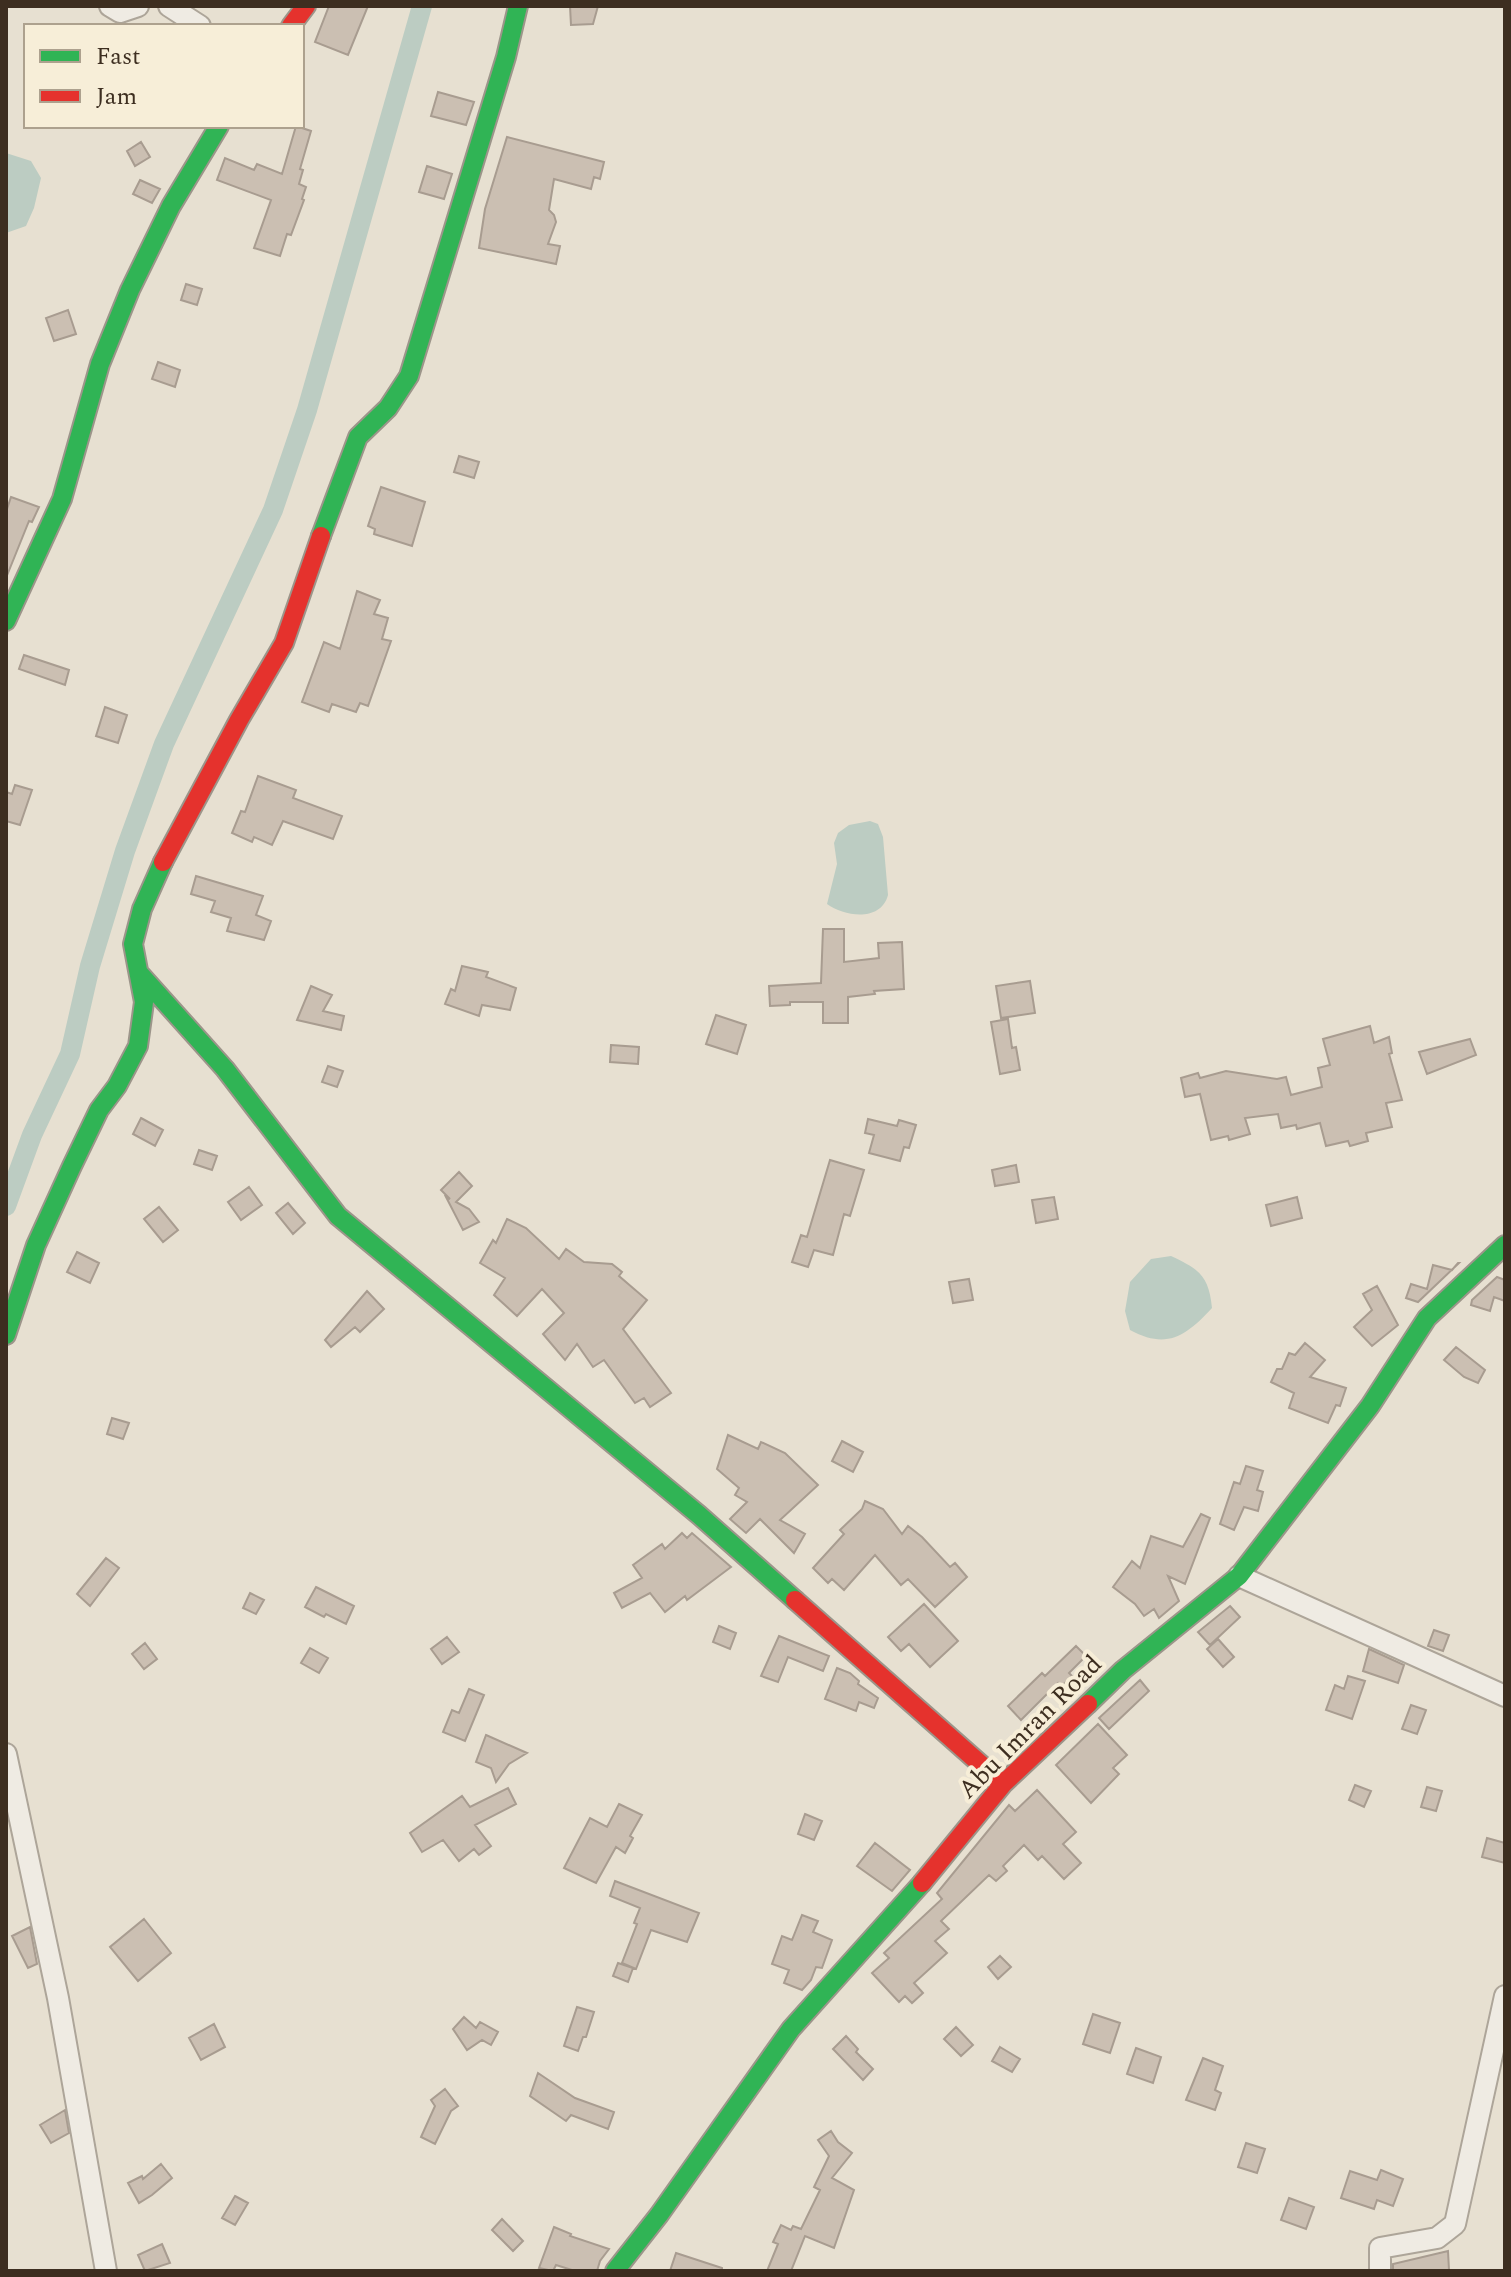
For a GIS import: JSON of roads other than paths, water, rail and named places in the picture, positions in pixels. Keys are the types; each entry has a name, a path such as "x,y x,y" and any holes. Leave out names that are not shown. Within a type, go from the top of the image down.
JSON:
{"street":[{"path":"110,6 120,12 138,6"},
{"path":"169,6 197,24"},
{"path":"292,24 306,6"},
{"path":"6,1335 36,1245 54,1205 99,1110 117,1086 138,1046 144,1002 133,944 155,876 284,643 358,437 388,408 409,376 417,341 451,241 506,57 518,6"},
{"path":"6,621 67,483 85,412 106,348 152,244 218,128"},
{"path":"139,973 225,1069 338,1216 699,1515 1003,1784"},
{"name":"Abu Imran Road","path":"615,2271 659,2215 791,2029 914,1893 1003,1784 1123,1670 1239,1576 1370,1406 1427,1318 1505,1245"},
{"path":"1239,1576 1505,1696"},
{"path":"6,1754 58,1998 106,2271"},
{"path":"1380,2271 1380,2248 1437,2238 1455,2224 1505,1996"}],"waterway":[{"path":"6,1206 32,1135 70,1054 90,966 125,851 164,744 273,510 307,410 422,6"}]}
